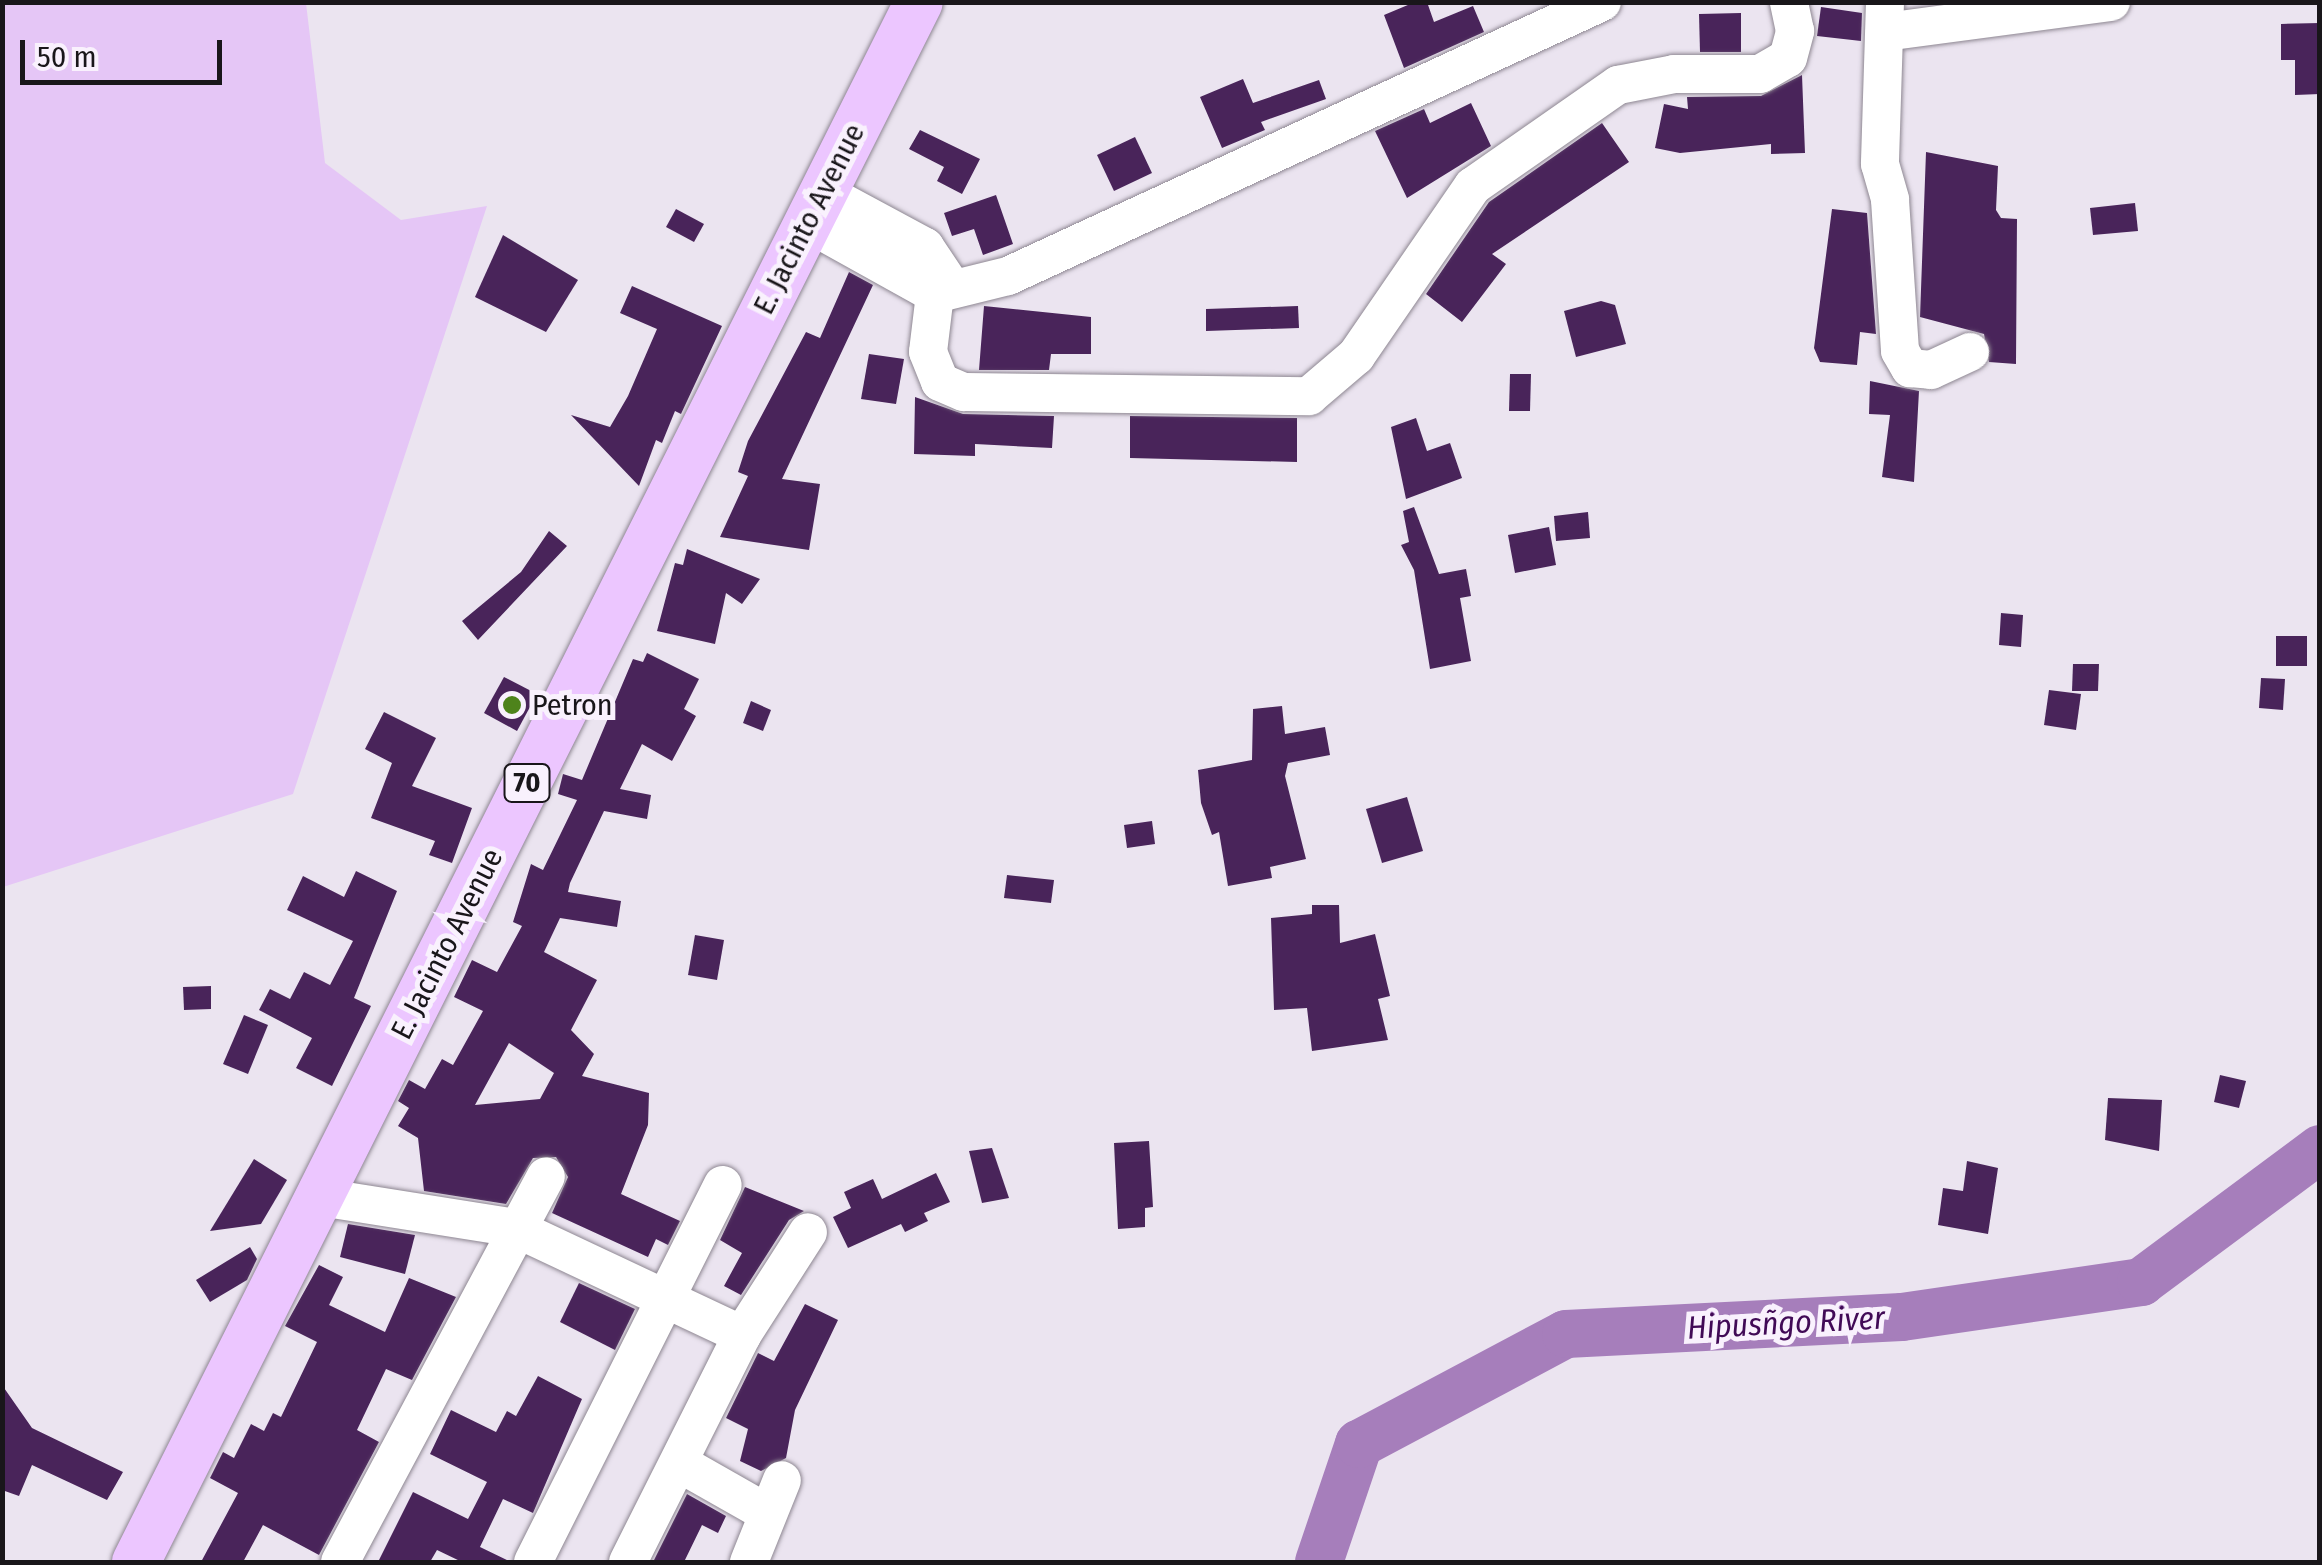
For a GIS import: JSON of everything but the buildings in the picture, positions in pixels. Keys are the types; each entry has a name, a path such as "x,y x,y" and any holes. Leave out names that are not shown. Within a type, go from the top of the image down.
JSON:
{"main road":[{"name":"E. Jacinto Avenue","path":"136,1562 918,2"}],"street":[{"path":"944,292 1008,276 1602,2"},
{"path":"815,207 926,247 944,292 928,352 940,382 964,392 1309,396 1356,356 1473,186 1618,85 1674,74 1760,74 1788,58 1795,31 1789,2"},
{"path":"1970,352 1931,370 1910,368 1900,351 1890,200 1880,164 1885,17 2111,2"},
{"path":"340,1562 515,1228 546,1177"},
{"path":"540,1560 663,1301 723,1185"},
{"path":"320,1198 515,1228 742,1335"},
{"path":"628,1562 742,1335 808,1232"},
{"path":"679,1463 774,1496 750,1562"}],"shaded area":[{"path":"3,2 306,3 325,163 401,220 487,206 293,794 3,887"}],"waterway":[{"name":"Hipusñgo River","path":"1319,1562 1359,1444 1566,1334 1902,1317 2141,1282 2320,1149"}],"place":[{"name":"Petron","path":"512,705"}]}
